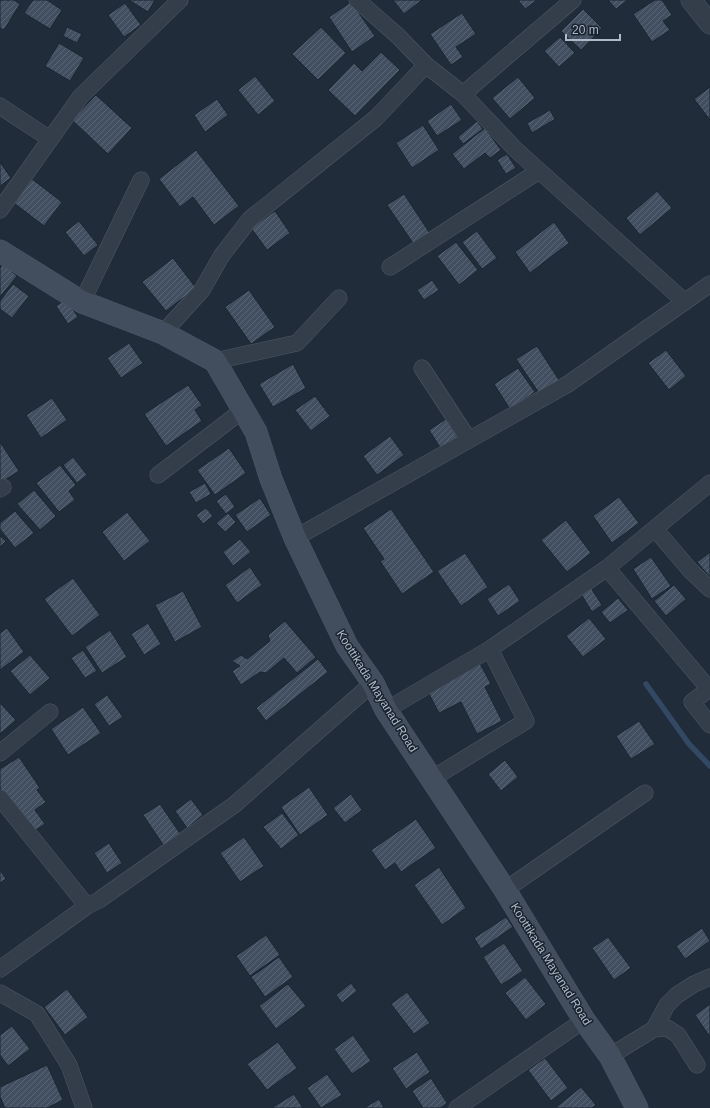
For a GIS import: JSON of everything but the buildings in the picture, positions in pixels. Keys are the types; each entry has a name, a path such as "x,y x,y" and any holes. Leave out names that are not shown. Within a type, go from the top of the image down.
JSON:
{"main road":[{"path":"0,251 82,302 163,333 215,361"},
{"name":"Koottikada Mayanad Road","path":"215,361 256,432 271,479 295,538 347,646 373,683 386,710 433,778 505,890 584,1020 610,1056 637,1108"}],"street":[{"path":"0,210 50,138 82,96 180,0"},
{"path":"357,0 398,36 426,65 463,94 539,171 685,302"},
{"path":"463,94 573,0"},
{"path":"691,0 710,24"},
{"path":"163,333 202,290 222,255 250,219 376,118 426,65"},
{"path":"0,106 50,138"},
{"path":"390,267 539,171"},
{"path":"82,302 141,180"},
{"path":"295,538 568,384 710,284"},
{"path":"215,361 297,343 339,298"},
{"path":"422,368 469,440"},
{"path":"158,475 243,410"},
{"path":"386,710 490,649 607,568 710,483"},
{"path":"655,529 684,564 710,589"},
{"path":"607,568 709,689 692,702 710,725"},
{"path":"433,778 526,721 490,649"},
{"path":"0,969 87,906 99,900 234,806 373,683"},
{"path":"0,753 50,712"},
{"path":"505,890 645,793"},
{"path":"0,798 87,906"},
{"path":"654,1029 667,1004 677,995 710,977"},
{"path":"0,993 37,1014 69,1065 84,1108"},
{"path":"456,1108 584,1020"},
{"path":"610,1056 654,1029 667,1028 678,1035 697,1065"}],"waterway":[{"path":"646,684 689,744 710,766"}]}
